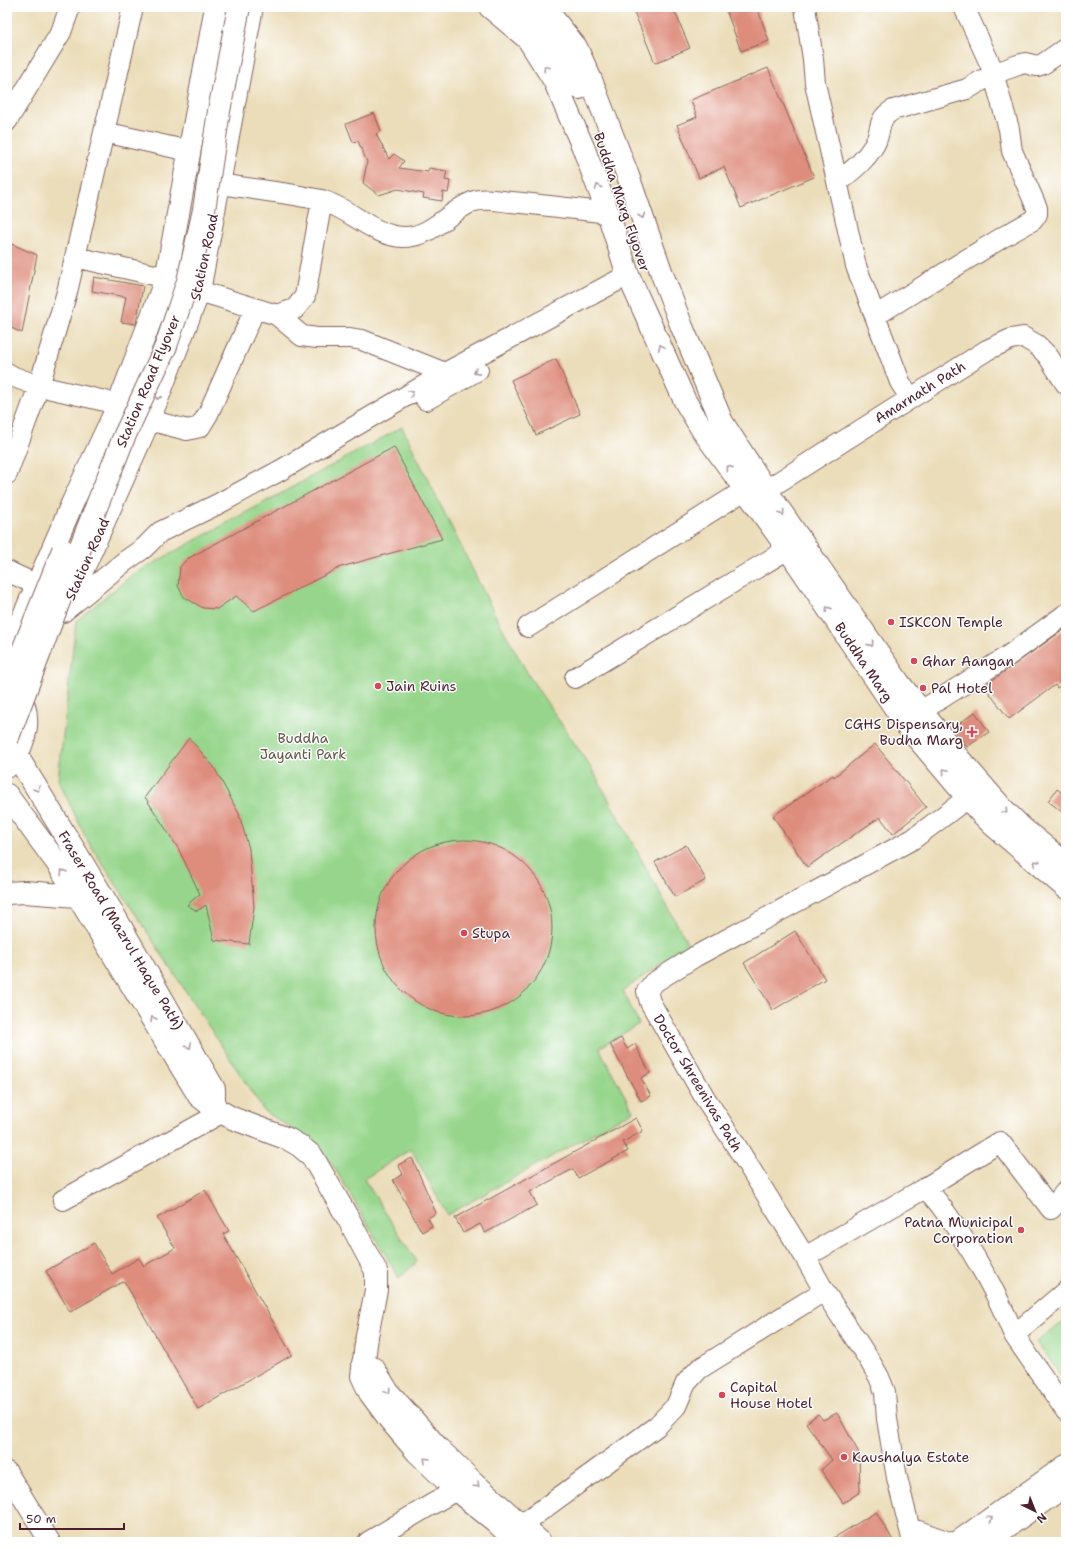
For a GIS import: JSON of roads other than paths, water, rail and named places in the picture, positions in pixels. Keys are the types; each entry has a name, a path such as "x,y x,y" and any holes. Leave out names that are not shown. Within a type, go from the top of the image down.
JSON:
{"main road":[{"path":"7,649 118,406 166,279 216,7"},
{"name":"Station Road Flyover","path":"10,685 37,613 84,499 163,320 181,256 225,7"},
{"name":"Station Road Flyover","path":"10,754 61,596 124,437 166,346 188,281 204,210 219,111 239,7"},
{"name":"Station Road","path":"10,685 64,612 149,420 199,291 252,7"},
{"path":"490,7 528,40 554,80 583,147 608,213 630,279 685,401 707,416"},
{"name":"Buddha Marg Flyover","path":"519,7 543,28 573,73 594,121 660,309 707,416"},
{"path":"540,7 552,17 576,47 591,80 628,176 664,280 707,416"},
{"name":"Buddha Marg","path":"707,416 755,490 788,549 908,727 975,793 1022,828 1066,864"},
{"name":"Buddha Marg","path":"755,490 862,631 899,683 921,710 975,793 992,825 1066,888"},
{"path":"10,685 22,697 27,717 26,737 10,754"},
{"name":"Fraser Road (Mazrul Haque Path)","path":"10,754 111,910 214,1089 218,1110"},
{"name":"Fraser Road (Mazrul Haque Path)","path":"7,795 60,867 199,1096 232,1118 288,1139 300,1146 312,1156 349,1220 376,1271 376,1290 363,1362 362,1376 370,1393 417,1452 456,1490 494,1521 540,1542"},
{"path":"7,893 24,892 78,896"},
{"name":"Fraser Road (Mazrul Haque Path)","path":"363,1362 374,1369 388,1392 438,1448 519,1533"},
{"path":"958,1542 1066,1466"},
{"path":"985,1542 1066,1485"}],"street":[{"path":"7,122 61,32 70,7"},
{"path":"7,474 39,386 67,292 133,7"},
{"path":"805,7 815,69 815,83 856,266 900,382 910,398"},
{"path":"875,316 1033,220 1037,214 1037,208 1012,151 1009,129 991,66 964,7"},
{"path":"838,182 859,165 868,155 875,145 880,124 887,113 967,88 993,74 1025,63 1037,66 1043,64 1066,48"},
{"path":"104,132 189,151"},
{"path":"220,184 322,200 346,210 377,230 387,234 404,237 420,234 436,226 473,201 485,199 540,204 608,213"},
{"path":"277,315 295,309 305,296 308,287 322,200"},
{"path":"75,257 158,276 199,291 277,315 302,336 362,340 451,378"},
{"path":"64,612 124,562 144,548 160,532 351,435 630,279"},
{"path":"7,373 39,386 105,401 149,420 187,430 200,427 208,414 255,308"},
{"name":"Amarnath Path","path":"528,627 910,398 987,350 1011,339 1023,337 1037,345 1048,356 1066,384"},
{"path":"575,678 788,549"},
{"path":"7,571 37,585"},
{"path":"921,710 1008,656 1066,614"},
{"name":"Doctor Shreenivas Path","path":"949,1542 912,1535 897,1478 887,1419 885,1392 879,1377 705,1098 650,1002 647,991 653,983 696,956 913,839 975,793"},
{"path":"63,1200 218,1110"},
{"path":"805,1257 925,1188 1000,1142 1051,1209 1066,1190"},
{"path":"925,1188 939,1201 977,1259 1002,1304 1014,1335 1066,1411"},
{"path":"519,1533 657,1426 676,1406 686,1383 698,1369 824,1291"},
{"path":"1014,1335 1066,1291"},
{"path":"7,1472 50,1542"},
{"path":"368,1542 456,1490"}],"place":[{"name":"ISKCON Temple","path":"891,622"},
{"name":"Ghar Aangan","path":"914,661"},
{"name":"Jain Ruins","path":"378,686"},
{"name":"Pal Hotel","path":"923,688"},
{"name":"CGHS Dispensary, Budha Marg","path":"972,732"},
{"name":"Stupa","path":"464,933"},
{"name":"Patna Municipal Corporation","path":"1021,1230"},
{"name":"Capital House Hotel","path":"722,1395"},
{"name":"Kaushalya Estate","path":"844,1457"}],"park label":[{"name":"Buddha Jayanti Park","path":"303,746"}]}
